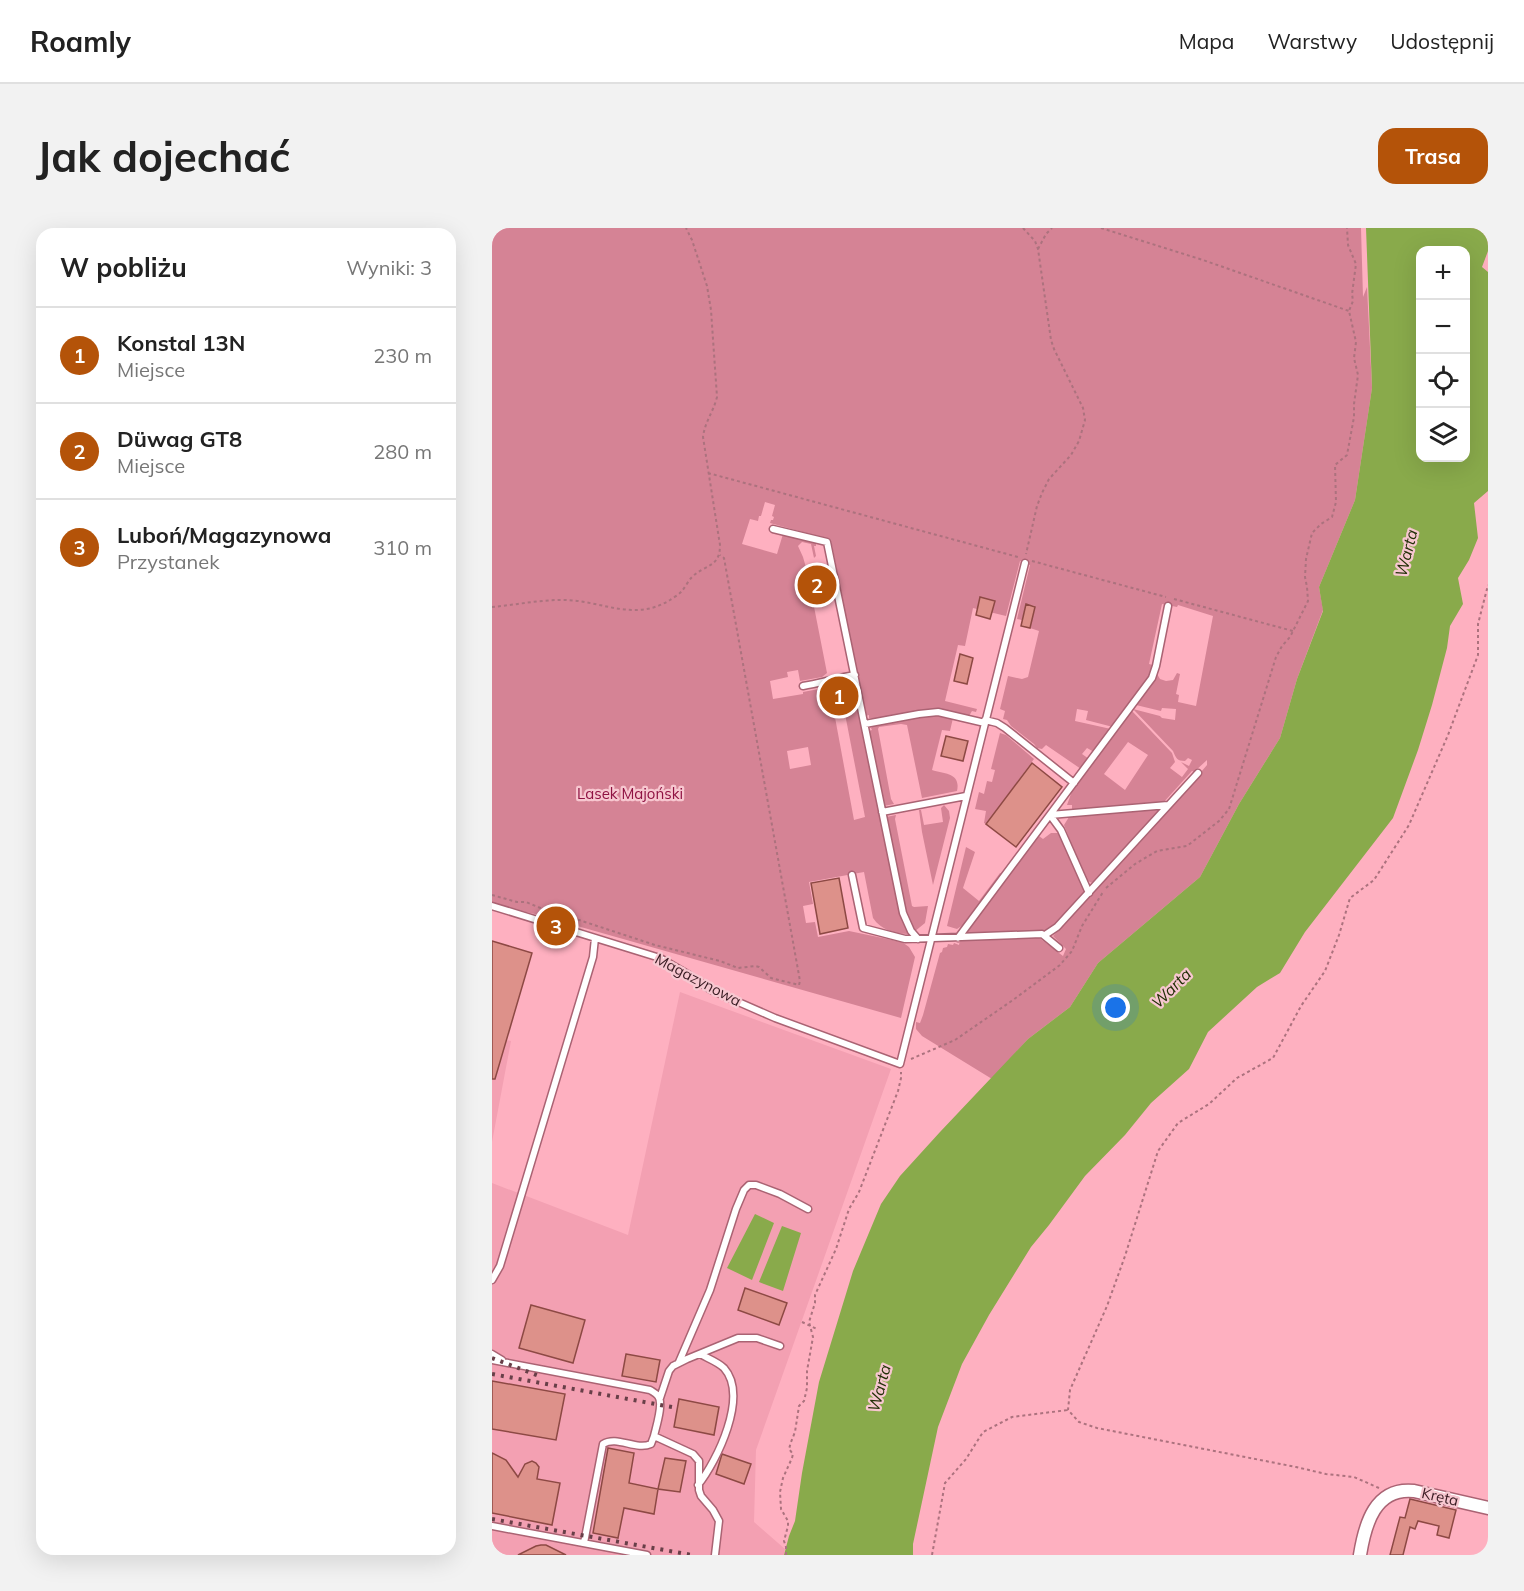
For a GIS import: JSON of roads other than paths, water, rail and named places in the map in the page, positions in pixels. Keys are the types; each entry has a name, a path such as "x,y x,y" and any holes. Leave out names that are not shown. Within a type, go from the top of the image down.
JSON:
{"street":[{"name":"Kręta","path":"1360,1555 1372,1512 1389,1495 1406,1490 1414,1491 1488,1508"}],"lane":[{"path":"773,529 827,542 903,913 911,931 918,939"},
{"path":"931,939 1025,563"},
{"path":"958,938 1152,678 1168,606"},
{"path":"803,686 855,675"},
{"path":"865,724 938,712 997,723 1074,783"},
{"path":"852,875 863,928 905,939 1045,935 1057,927 1089,894 1197,773"},
{"path":"882,812 966,796"},
{"path":"1050,815 1168,806"},
{"path":"1050,815 1061,830 1089,894"},
{"name":"Magazynowa","path":"492,906 660,958 711,990 775,1018 900,1064 931,939"},
{"path":"1045,935 1059,948"},
{"path":"492,1280 500,1266 514,1220 593,957 595,938"},
{"path":"679,1362 710,1290 744,1190 749,1185 756,1185 780,1194 808,1209"},
{"path":"584,1543 603,1444 611,1441 645,1446 651,1443 660,1399 669,1371 679,1362 729,1340 757,1338 780,1346"},
{"path":"492,1354 508,1363"},
{"path":"699,1485 708,1473 723,1442 730,1419 733,1396 730,1379 725,1369 700,1354"},
{"path":"492,1360 650,1390 660,1399"},
{"path":"654,1436 697,1458 700,1465 701,1496 714,1510 718,1521 715,1555"},
{"path":"492,1526 647,1555"}],"water":[{"name":"Warta","path":"1366,228 1488,228 1488,251 1482,267 1488,272 1488,491 1474,503 1478,538 1458,578 1463,604 1450,626 1447,648 1432,705 1393,818 1305,932 1280,973 1257,987 1208,1032 1189,1069 1151,1103 1125,1135 1085,1176 1031,1247 962,1364 938,1427 913,1544 913,1555 784,1555 795,1521 819,1382 853,1271 881,1204 900,1176 1028,1039 1070,1007 1098,963 1200,877 1239,804 1280,738 1297,679 1323,611 1319,587 1355,500 1372,388"},
{"path":"755,1214 774,1223 752,1280 727,1268"},
{"path":"782,1226 801,1233 783,1291 759,1282"}],"railway":[{"path":"492,1358 539,1376"},
{"path":"492,1374 677,1408"},
{"path":"492,1519 692,1555"}],"place":[{"name":"Düwag GT8","path":"817,585"},
{"name":"Konstal 13N","path":"839,696"},
{"name":"Luboń/Magazynowa","path":"556,926"}],"park label":[{"name":"Lasek Majoński","path":"630,794"}]}
